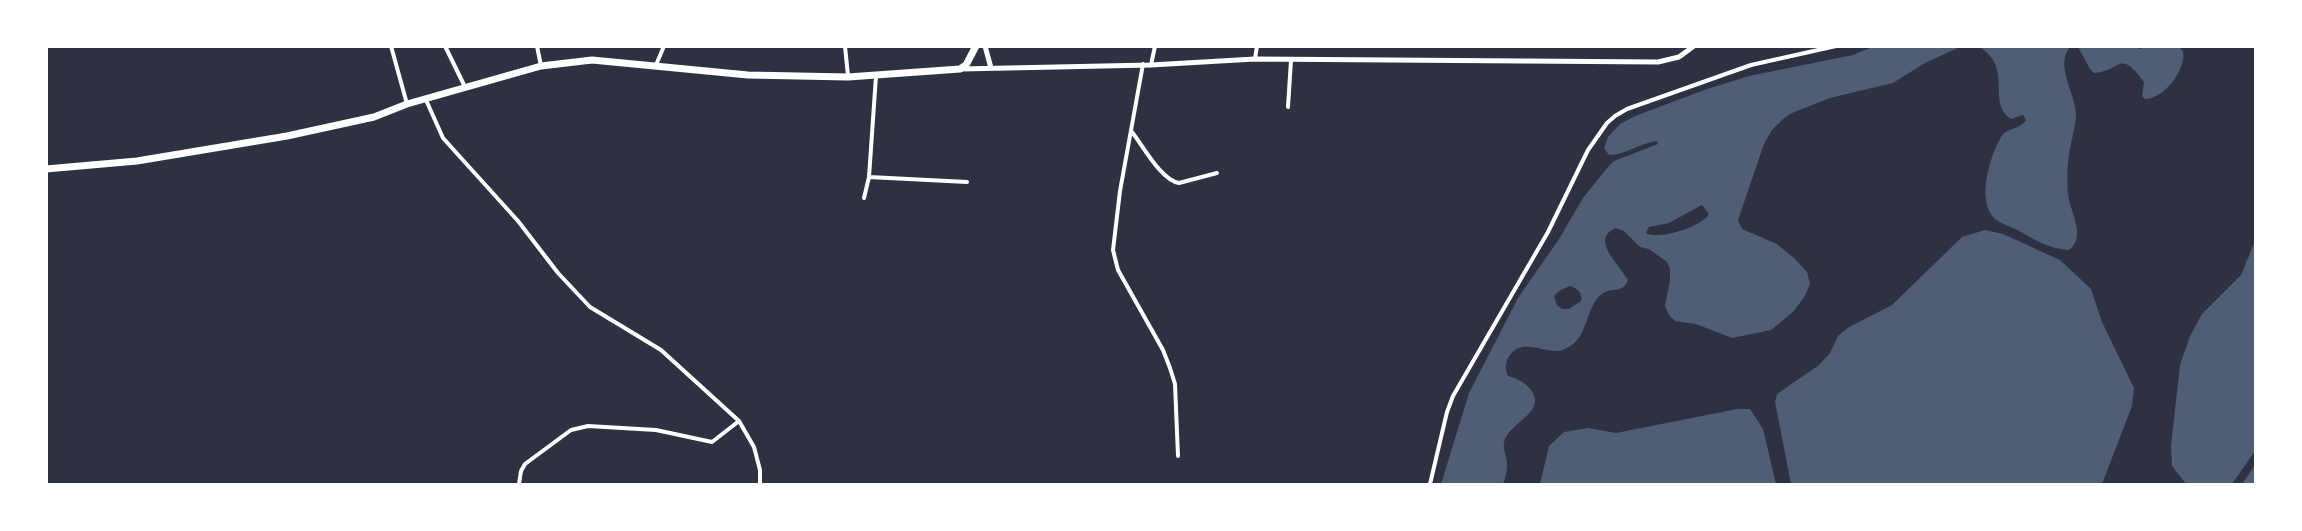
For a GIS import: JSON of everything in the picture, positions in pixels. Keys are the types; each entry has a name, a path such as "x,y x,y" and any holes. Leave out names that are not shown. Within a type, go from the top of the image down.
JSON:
{"main road":[{"path":"46,169 137,161 261,141 374,117 407,104 541,66 592,60 748,75 876,76 960,69 969,61 976,46"}],"street":[{"path":"391,46 407,104"},
{"path":"445,46 465,87"},
{"path":"537,46 541,66"},
{"path":"655,66 664,46"},
{"path":"845,46 848,77"},
{"path":"985,46 991,68"},
{"path":"1151,65 1155,46"},
{"path":"1255,58 1257,46"},
{"path":"960,69 1151,65 1255,58 1658,62 1679,57 1694,46"},
{"path":"1431,484 1447,411 1453,396 1548,232 1588,150 1607,123 1627,109 1751,65 1836,46"},
{"path":"1288,107 1291,59"},
{"path":"1143,64 1114,229 1114,260 1170,368 1175,384 1179,456"},
{"path":"864,198 869,177 876,76"},
{"path":"426,99 443,138 518,221 558,273 590,307 661,350 740,421 754,447 760,484"},
{"path":"1132,131 1160,170 1173,182 1179,183 1216,173"},
{"path":"869,177 967,182"},
{"path":"519,484 521,471 525,464 571,430 588,426 656,430 712,442 740,421"}],"water":[{"path":"1875,46 1960,47 1925,63 1893,83 1830,98 1792,113 1772,130 1764,144 1738,220 1742,229 1777,244 1807,272 1810,284 1805,296 1794,311 1771,330 1732,338 1696,324 1675,321 1665,306 1670,280 1670,269 1667,262 1649,249 1640,247 1624,231 1616,228 1608,233 1605,239 1606,245 1628,280 1626,285 1606,292 1597,299 1582,333 1571,346 1559,351 1531,347 1518,348 1506,362 1508,376 1521,381 1531,390 1535,397 1535,404 1505,439 1507,468 1503,484 1441,484 1469,393 1518,298 1559,239 1583,198 1608,167 1614,161 1658,144 1657,141 1651,142 1609,155 1604,148 1608,137 1620,124 1635,116 1707,89 1749,76 1853,55","holes":["1702,205 1709,214 1698,223 1670,234 1646,233 1649,227 1669,223","1570,286 1579,291 1581,301 1569,309 1562,309 1557,305 1554,296"]},
{"path":"2133,46 2140,49 2179,47 2183,51 2181,66 2173,82 2152,98 2145,99 2142,96 2144,82 2130,66 2120,64 2094,73 2078,47"},
{"path":"1980,47 2070,47 2064,63 2076,117 2068,160 2068,189 2077,238 2069,250 2044,244 2002,224 1993,217 1988,209 1987,177 1997,145 2004,134 2026,120 2023,115 2011,119 2004,112 2000,104 1996,66 1990,56"},
{"path":"1985,230 2003,234 2060,260 2091,289 2102,322 2134,388 2132,406 2102,484 1791,484 1775,402 1777,394 1819,365 1830,353 1838,336 1849,327 1892,305 1962,237"},
{"path":"2255,241 2255,451 2232,484 2186,484 2172,466 2171,446 2180,365 2190,336 2202,314 2241,275"},
{"path":"1737,409 1750,409 1763,429 1776,484 1540,484 1549,446 1564,432 1588,428 1616,433"},
{"path":"2255,465 2255,484 2242,484"}]}
